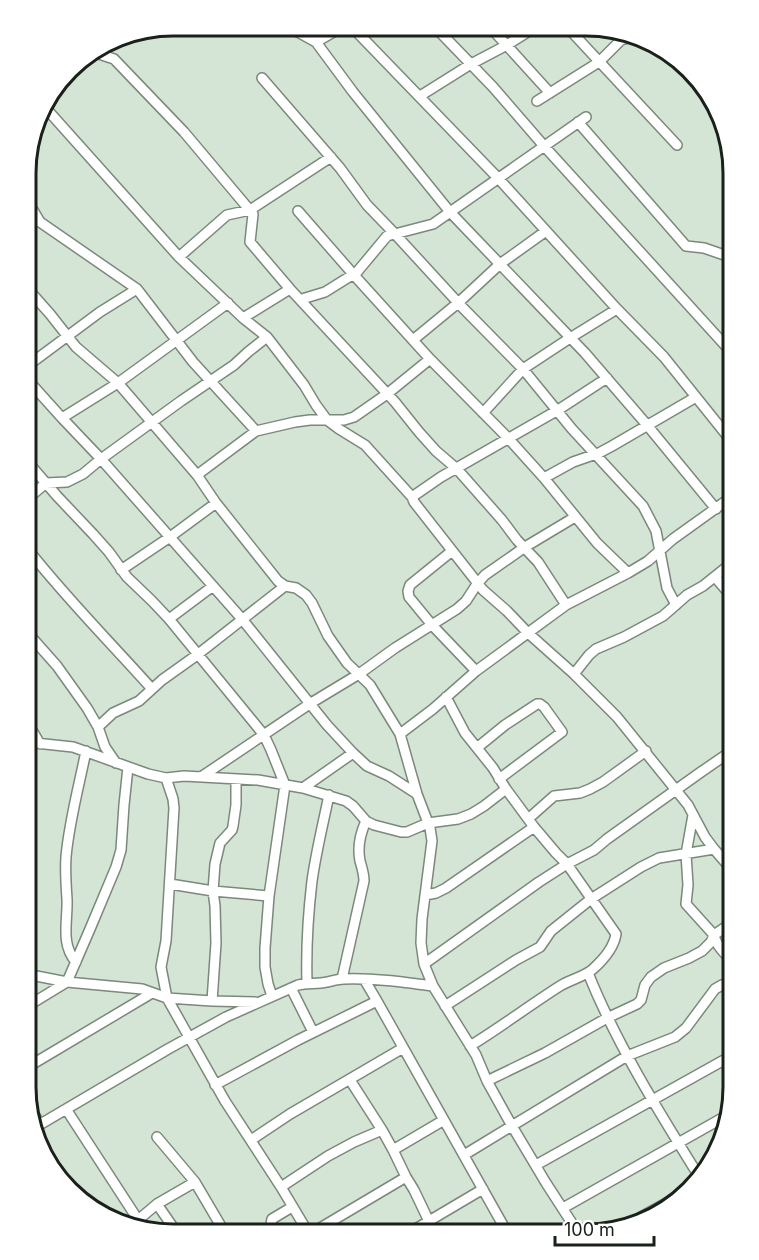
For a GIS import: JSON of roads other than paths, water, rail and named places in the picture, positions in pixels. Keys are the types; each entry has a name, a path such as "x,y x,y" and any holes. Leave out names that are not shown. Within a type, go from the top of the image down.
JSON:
{"street":[{"path":"305,36 316,42 353,92 450,212 607,378 716,509"},
{"path":"316,42 326,36"},
{"path":"361,36 498,178 664,357 723,431"},
{"path":"444,36 493,87 723,342"},
{"path":"499,36 550,93"},
{"path":"420,96 521,36"},
{"path":"575,36 677,145"},
{"path":"537,101 599,62 620,41"},
{"path":"103,55 114,59 184,132 254,214 250,242 436,451 457,469 502,520 538,562 566,605"},
{"path":"262,78 331,157 367,205 523,369 572,429 643,506 656,531 667,588 676,605"},
{"path":"50,113 179,257 243,318 267,337 304,385 327,420 366,445 412,497 477,584 603,702 646,751 688,805 705,837 723,859"},
{"path":"302,299 325,292 357,272 387,236 433,224 582,119 686,246 704,248 723,254"},
{"path":"179,257 226,215 250,210 331,157"},
{"path":"298,211 412,340 508,438 597,543 628,573"},
{"path":"36,215 40,222 137,289 176,341 256,431"},
{"path":"412,340 458,303 500,264 546,231"},
{"path":"243,318 290,288"},
{"path":"36,360 100,312 137,289"},
{"path":"36,298 76,347 118,383 197,475 216,504 273,576 285,586 296,588 306,595 328,636 347,663 370,685 395,724 432,841 422,919 421,943 424,964 433,986 471,1046 512,1126 573,1224"},
{"path":"62,418 118,383 228,303"},
{"path":"483,413 523,369 618,309"},
{"path":"36,492 46,483 76,479 234,365 267,337"},
{"path":"197,475 256,431 295,422 344,420 354,417 430,359"},
{"path":"412,497 441,477 558,410 607,378"},
{"path":"36,389 242,619 352,753 367,765 417,794"},
{"path":"544,478 573,462 618,443 696,397"},
{"path":"36,472 93,534 132,584 169,619 264,735 271,750 285,785 269,896 265,957 268,984 272,996"},
{"path":"121,570 216,504"},
{"path":"400,734 433,709 476,671 566,605 648,561 673,539 723,504"},
{"path":"201,777 395,648 432,626 466,601 485,575 525,547 575,517"},
{"path":"453,551 410,585 409,597 432,626 476,671"},
{"path":"36,559 152,689"},
{"path":"574,674 596,649 663,616 687,595 723,570"},
{"path":"715,577 723,586"},
{"path":"169,619 213,586"},
{"path":"98,727 113,713 139,700 285,586"},
{"path":"36,643 87,708 98,727 105,747 116,763"},
{"path":"446,697 465,733 478,747 531,823 567,864 616,934 612,946 588,973 559,987 471,1046"},
{"path":"478,747 505,725 537,704 544,707 554,720 562,732 499,778"},
{"path":"36,737 40,744"},
{"path":"36,743 73,747 148,774 166,778 179,776 258,780 303,788 346,801 366,821 401,832 407,832 428,823 458,819 471,814 506,789"},
{"path":"75,962 70,956 65,938 67,899 65,873 68,839 86,751"},
{"path":"425,895 446,888 531,823 554,796 580,794 603,782 646,751"},
{"path":"303,788 352,753"},
{"path":"424,964 567,864 594,850 723,757"},
{"path":"36,1001 67,982 108,887 121,850 128,767"},
{"path":"166,778 174,808 165,950 161,967 167,998 215,1085 303,1224"},
{"path":"212,1002 216,943 213,891 215,864 222,840 233,826 236,779"},
{"path":"307,983 310,895 328,795"},
{"path":"693,814 686,854 688,885 686,904 714,935 718,947 723,951"},
{"path":"342,979 364,881 359,858 359,842 366,821"},
{"path":"445,1006 540,947 551,930 591,899 641,867 659,858 714,849"},
{"path":"170,884 269,896"},
{"path":"487,1081 637,1004 651,977 664,968 702,951 714,935 723,929"},
{"path":"588,973 607,1018 627,1056 695,1170"},
{"path":"36,976 67,982 142,989 167,998 212,1002 257,1002"},
{"path":"41,1123 226,1017 291,988 307,983 342,979 433,986"},
{"path":"364,979 503,1224"},
{"path":"464,1155 627,1056 675,1036 686,1028 715,989 723,985"},
{"path":"291,988 313,1032"},
{"path":"36,1062 152,993"},
{"path":"215,1085 313,1032 377,1001"},
{"path":"251,1140 290,1114 403,1048"},
{"path":"536,1165 723,1061"},
{"path":"350,1080 382,1130 430,1224"},
{"path":"66,1109 137,1219"},
{"path":"393,1150 444,1120"},
{"path":"563,1208 718,1121"},
{"path":"281,1187 328,1156 382,1130"},
{"path":"157,1137 195,1182 220,1224"},
{"path":"326,1224 406,1177"},
{"path":"144,1221 157,1204 195,1182"},
{"path":"424,1224 483,1189"},
{"path":"157,1204 171,1224"},
{"path":"271,1224 272,1219 292,1207"}]}
